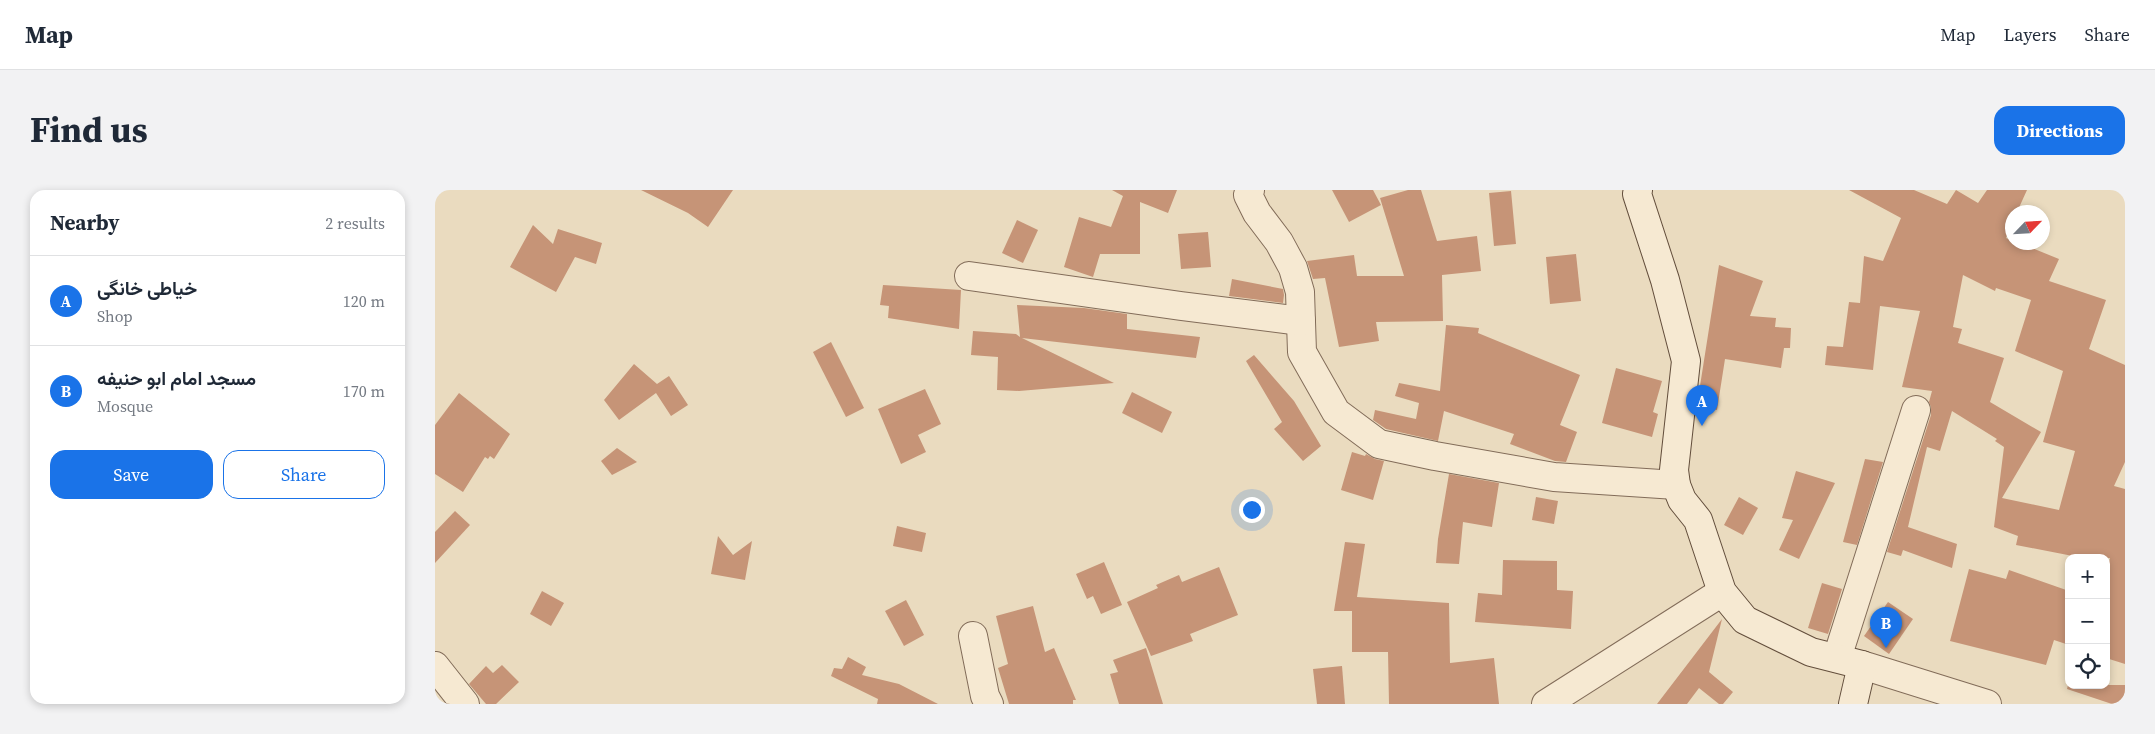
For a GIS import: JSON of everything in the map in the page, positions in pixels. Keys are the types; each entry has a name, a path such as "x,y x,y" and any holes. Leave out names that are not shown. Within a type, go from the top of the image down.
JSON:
{"street":[{"path":"1249,190 1248,195 1257,213 1279,242 1293,268 1300,292 1302,352 1336,412 1379,444 1554,477 1676,485"},
{"path":"1638,190 1637,194 1665,280 1686,362 1674,470 1676,485 1682,500 1699,520 1722,592 1745,620 1811,652 1849,661 1987,704"},
{"path":"969,276 1301,321"},
{"path":"1853,704 1849,661 1915,410"},
{"path":"1546,704 1722,592"},
{"path":"973,636 985,696 989,704"},
{"path":"435,666 465,704"}],"building":[{"path":"641,190 733,190 708,227 688,213"},
{"path":"1112,190 1177,190 1168,213 1140,202 1140,254 1100,254 1093,277 1064,267 1079,217 1111,227 1123,196"},
{"path":"1332,190 1373,190 1381,205 1349,222"},
{"path":"1408,190 1421,190 1437,241 1477,236 1481,271 1442,275 1443,321 1376,322 1379,341 1339,347 1325,278 1313,279 1307,261 1354,255 1357,276 1404,276 1380,198"},
{"path":"1849,190 1914,190 1947,204 1956,190 1978,203 1987,190 2027,190 2020,205 2005,205 2005,250 2037,250 2059,259 2049,281 2106,300 2089,349 2125,365 2125,462 2114,486 2125,489 2125,664 2110,659 2110,554 2065,555 2016,545 2018,536 1994,527 2004,447 1995,441 1997,439 1952,411 1940,451 1927,447 1908,527 1957,544 1952,568 1903,550 1901,556 1887,552 1931,415 1929,402 1932,391 1902,387 1920,311 1880,306 1873,370 1825,365 1827,346 1843,347 1849,302 1860,303 1864,256 1883,261 1901,218","holes":["1963,275 1995,291 1996,288 2031,300 2015,351 2063,371 2043,442 2075,451 2059,510 2002,498 2041,432 1990,402 2004,358 1958,343 1962,329 1953,327"]},
{"path":"1511,191 1516,244 1494,246 1489,193"},
{"path":"1017,220 1038,230 1023,263 1002,253"},
{"path":"533,225 553,244 558,229 602,243 596,264 575,257 556,292 510,267"},
{"path":"1208,232 1211,267 1181,269 1178,234"},
{"path":"1576,254 1581,301 1550,304 1546,257"},
{"path":"1719,265 1763,281 1750,316 1776,318 1775,327 1791,328 1790,348 1784,348 1781,368 1725,359 1717,410 1697,405"},
{"path":"1232,279 1283,289 1283,303 1229,296"},
{"path":"883,285 961,290 959,329 888,318 889,306 880,305"},
{"path":"1017,305 1084,308 1127,314 1127,329 1200,337 1196,358 1022,338 1114,383 1019,391 997,390 998,357 971,355 973,331 1016,334 1020,337"},
{"path":"1446,325 1479,328 1478,333 1580,375 1560,425 1577,432 1566,462 1555,461 1510,444 1514,434 1444,411 1438,441 1386,429 1373,420 1375,410 1416,419 1419,403 1395,396 1399,383 1440,391"},
{"path":"831,342 864,408 846,417 813,352"},
{"path":"1254,355 1294,401 1321,446 1303,461 1274,429 1282,422 1246,361"},
{"path":"634,364 657,384 669,376 688,405 671,416 656,393 619,420 604,400"},
{"path":"1616,368 1662,381 1653,412 1658,414 1652,437 1602,423"},
{"path":"925,389 941,424 918,435 926,452 901,464 878,409"},
{"path":"1132,392 1172,412 1162,433 1122,413"},
{"path":"459,393 510,434 494,459 490,456 488,459 485,457 463,492 435,474 435,425"},
{"path":"617,448 637,462 612,475 601,461"},
{"path":"1352,452 1365,456 1366,454 1384,461 1373,500 1341,490"},
{"path":"1865,459 1883,462 1857,545 1843,542"},
{"path":"1796,471 1835,483 1799,559 1779,550 1793,520 1782,518"},
{"path":"1449,474 1499,483 1492,527 1463,522 1459,564 1436,563"},
{"path":"1536,497 1558,501 1554,524 1532,520"},
{"path":"1739,497 1758,508 1743,535 1724,525"},
{"path":"455,511 470,525 435,563 435,532"},
{"path":"897,526 926,533 922,552 893,546"},
{"path":"718,536 733,555 752,541 745,580 711,574"},
{"path":"1345,542 1365,544 1357,597 1449,603 1450,663 1494,658 1499,704 1389,704 1388,652 1352,652 1352,611 1334,611"},
{"path":"1503,560 1557,561 1557,590 1573,591 1571,629 1475,622 1478,593 1502,595"},
{"path":"1104,562 1122,605 1101,614 1093,596 1087,599 1076,574"},
{"path":"1219,567 1238,615 1190,634 1193,641 1151,656 1127,602 1158,588 1156,585 1179,575 1182,582"},
{"path":"1969,569 2006,579 2009,570 2065,590 2065,644 2054,640 2046,665 1950,641"},
{"path":"1822,583 1842,589 1828,634 1808,628"},
{"path":"542,591 564,603 551,626 530,614"},
{"path":"906,600 924,635 904,646 885,611"},
{"path":"1888,602 1913,619 1889,654 1864,636"},
{"path":"1033,606 1045,652 1054,648 1076,700 1073,700 1073,704 1009,704 998,668 1008,664 996,616"},
{"path":"1722,619 1709,672 1733,692 1723,704 1719,704 1699,688 1687,704 1657,704"},
{"path":"1146,648 1163,704 1119,704 1110,674 1118,672 1113,660"},
{"path":"848,657 866,667 862,675 899,684 938,704 877,704 878,699 831,676 834,668 842,669"},
{"path":"502,665 519,682 496,704 486,704 469,684 486,666 493,673"},
{"path":"1342,666 1345,704 1317,704 1313,669"},
{"path":"2110,685 2125,685 2125,693 2121,704 2112,704 2067,689 2110,689"}],"place":[{"name":"خیاطی خانگی","path":"1702,426"},
{"name":"مسجد امام ابو حنیفه","path":"1886,648"}]}
